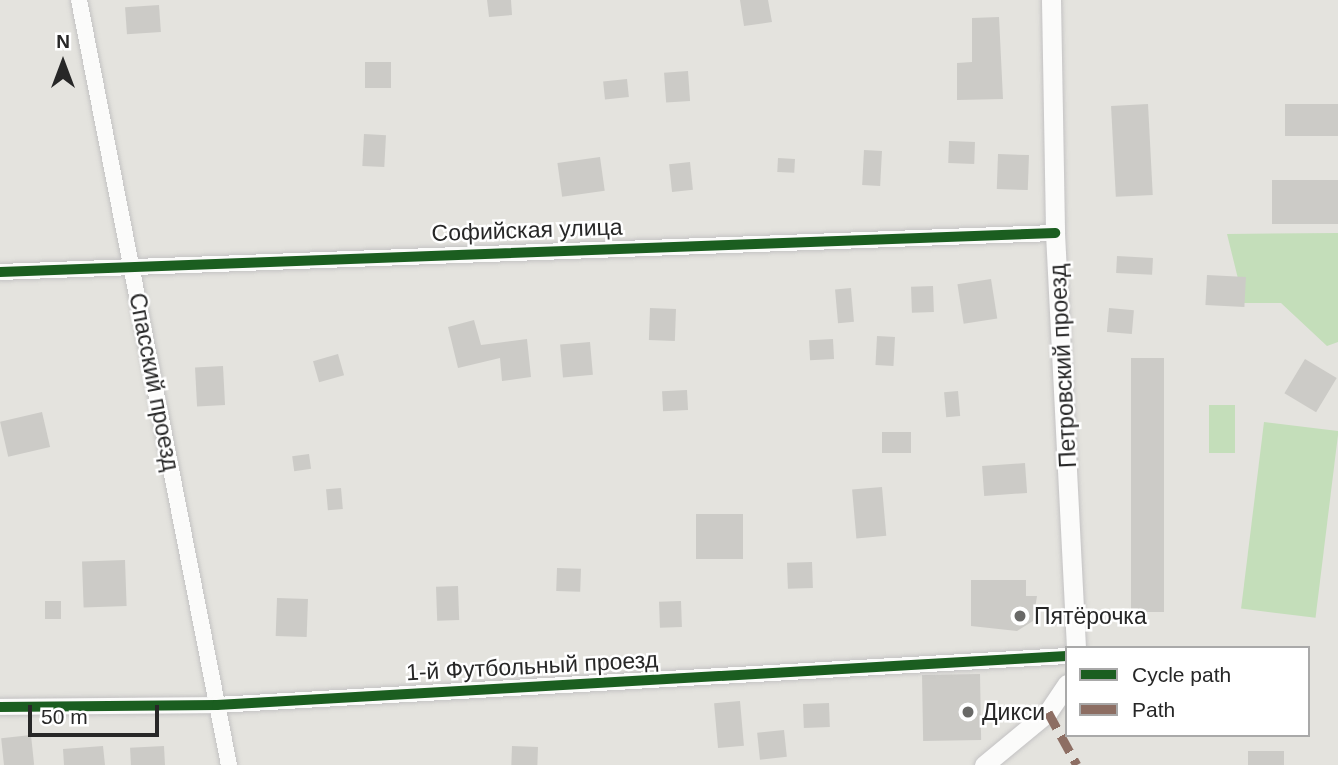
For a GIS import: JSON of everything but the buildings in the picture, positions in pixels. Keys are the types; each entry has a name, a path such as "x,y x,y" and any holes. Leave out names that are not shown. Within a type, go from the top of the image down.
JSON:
{"street":[{"name":"Спасский проезд","path":"79,0 229,765"},
{"name":"Петровский проезд","path":"1051,0 1055,233 1076,646"},
{"name":"Софийская улица","path":"0,272 131,264 1055,233"},
{"name":"1-й Футбольный проезд","path":"0,708 217,705 1065,656"},
{"path":"984,765 1048,712 1065,687"}],"green space":[{"path":"1338,233 1338,342 1327,346 1281,303 1244,303 1227,234"},
{"path":"1209,405 1235,405 1235,453 1209,453"},
{"path":"1264,422 1338,431 1316,618 1241,609"}],"marked path":[{"path":"1048,712 1077,765"}],"cycle path":[{"path":"0,272 1055,233"},
{"path":"0,707 217,705 1065,656"}],"place":[{"name":"Пятёрочка","path":"1020,616"},
{"name":"Дикси","path":"968,712"}]}
